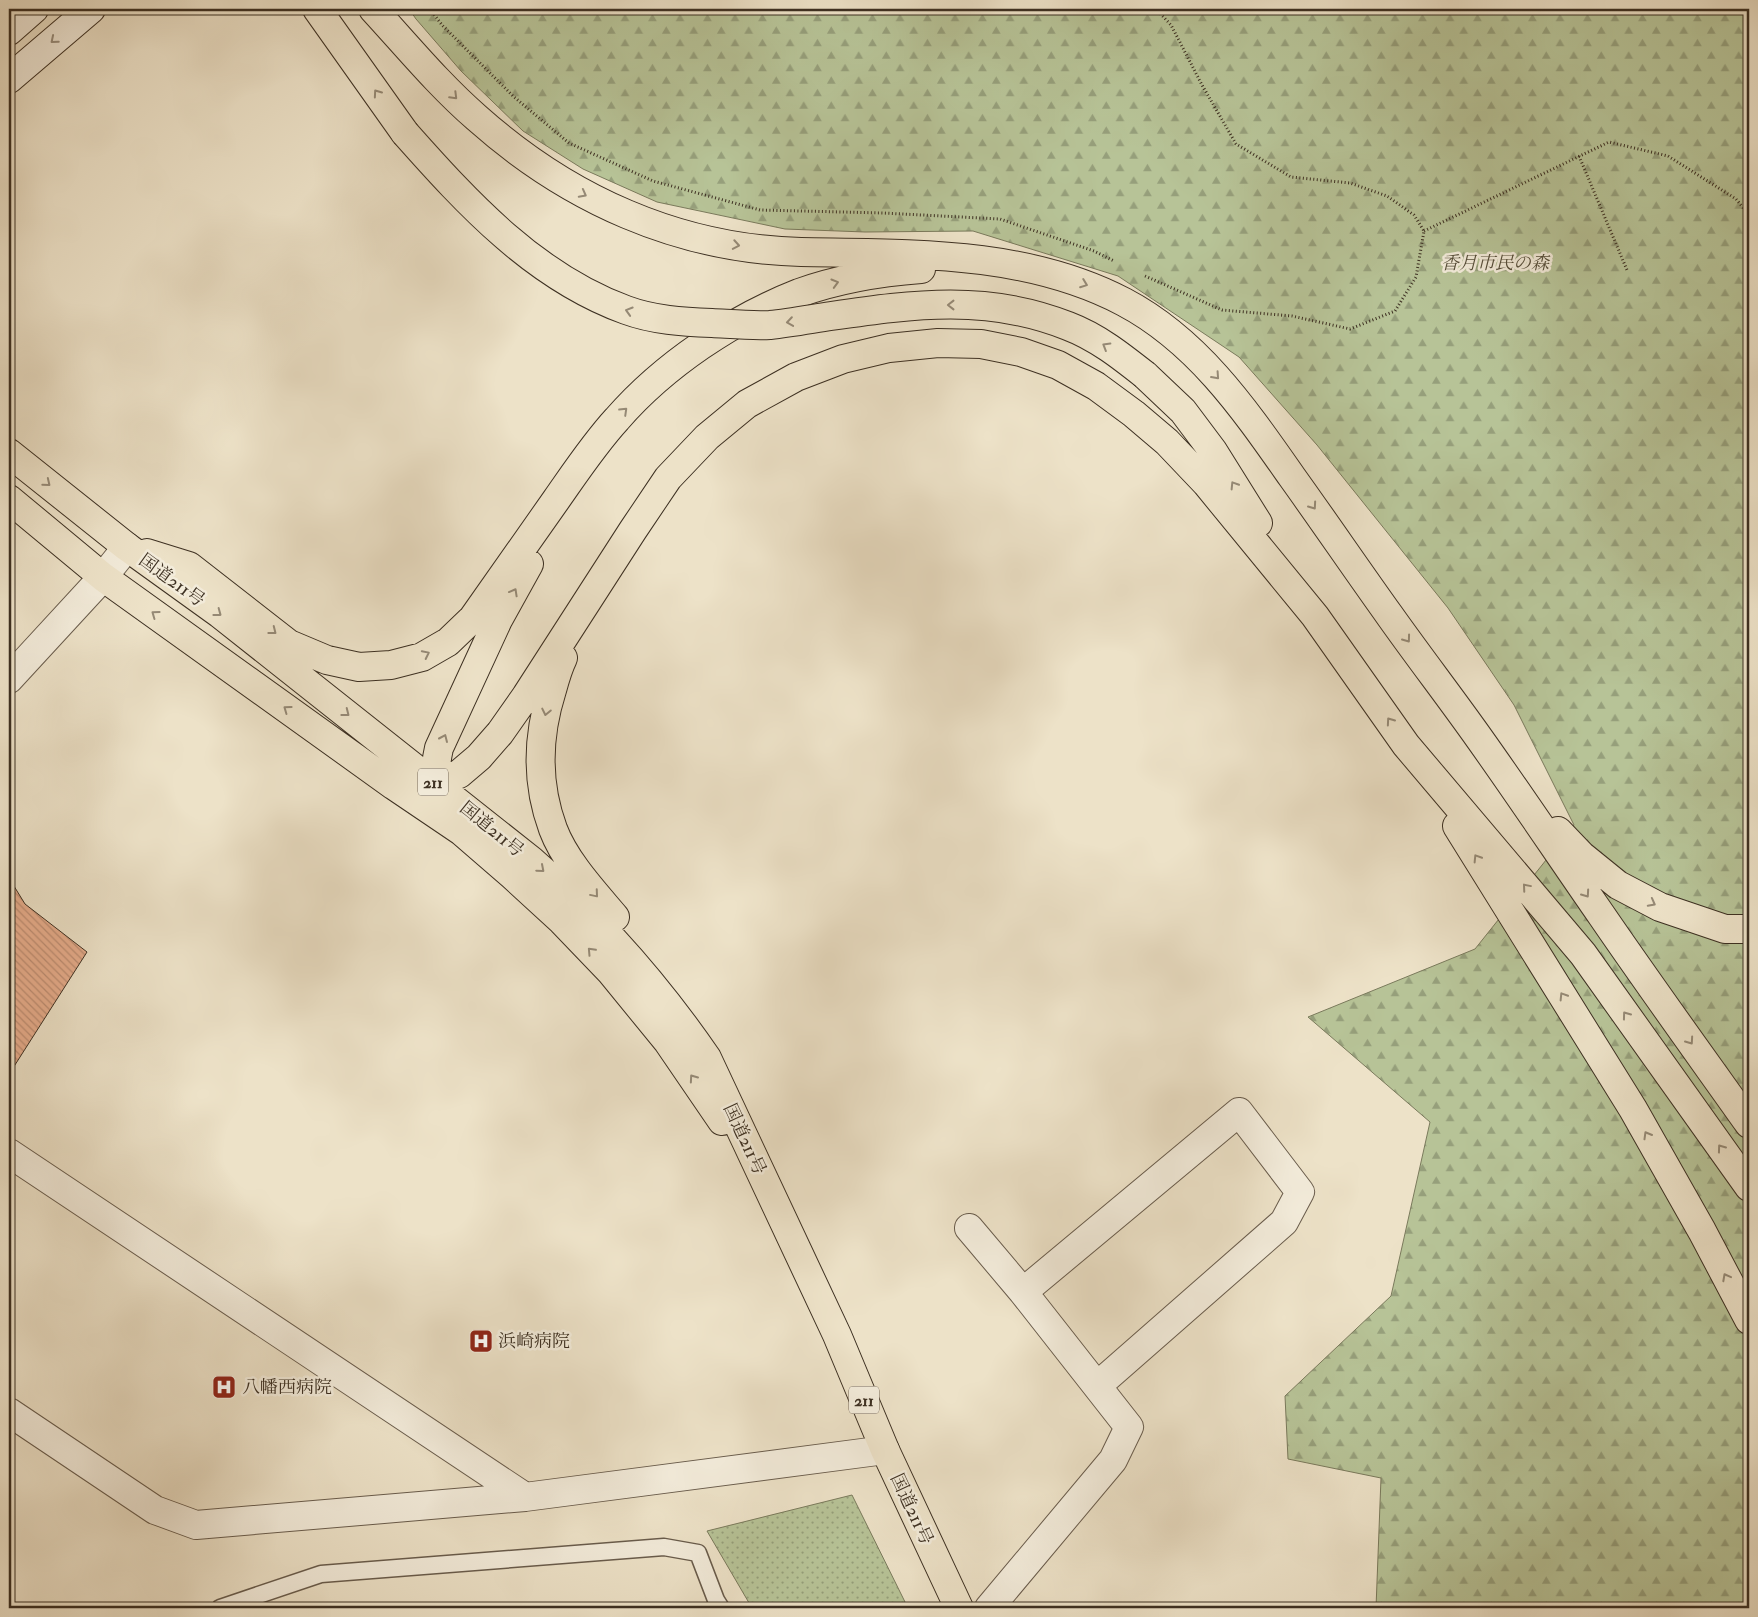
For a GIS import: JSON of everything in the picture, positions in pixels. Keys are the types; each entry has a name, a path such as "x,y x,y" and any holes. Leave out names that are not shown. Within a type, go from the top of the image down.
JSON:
{"highway":[{"path":"317,9 405,133 455,189 500,232 544,267 584,293 627,311 670,321 769,325 928,304 981,304 1031,313 1070,326 1108,347 1145,375 1183,411 1213,451 1315,616 1406,745 1633,1109 1702,1231 1749,1320"},
{"path":"373,9 426,68 480,121 512,148 562,183 612,209 660,228 752,248 797,252 935,255 986,260 1038,270 1083,283 1126,303 1163,326 1196,354 1229,390 1257,427 1479,738 1749,1124"},
{"path":"384,9 426,68"},
{"path":"128,547 189,566 289,644 327,660 360,667 391,665 422,657 448,642 472,618 592,448 617,418 682,359 718,334 750,316 800,293 844,280 885,272 974,266 1038,270"},
{"path":"393,785 415,788 435,784 459,774 479,757 500,733 668,478 707,437 747,404 796,377 843,359 889,348 938,343 981,344 1021,352 1058,365 1096,386 1134,414 1167,442 1206,483 1315,616"},
{"path":"460,831 443,807 435,784 435,767 439,748 498,620 592,448"},
{"name":"国道211号","path":"9,453 128,547 220,614 544,872 599,924 637,966 678,1017 707,1058 837,1335 884,1450 959,1608"},
{"name":"国道211号","path":"9,499 103,577 460,831 562,921 610,971 668,1042 770,1190"},
{"path":"597,586 560,664 547,706 540,744 541,788 553,830 576,871 678,993 707,1058"},
{"path":"1479,738 1550,823 1581,855 1618,884 1660,907 1725,929 1749,928"},
{"path":"1406,745 1583,954 1749,1187"}],"street":[{"path":"9,31 34,9"},
{"path":"9,79 91,9"},
{"path":"9,679 103,577 128,547"},
{"path":"1023,1292 1239,1112 1300,1192 1284,1222 1097,1386"},
{"path":"9,1153 525,1498"},
{"path":"969,1228 1023,1292 1129,1427 1107,1468 989,1608"},
{"path":"9,1412 155,1510 196,1525 525,1498 884,1450"}],"lane":[{"path":"220,1608 321,1574 664,1547 698,1553 716,1600 721,1608"}],"path":[{"path":"430,9 442,25 513,96 569,143 653,181 760,210 883,213 1000,219 1094,251 1119,264"},
{"path":"1144,276 1222,310 1292,316 1350,329 1395,311 1416,276 1424,231 1414,215 1387,196 1350,184 1291,177 1236,144 1202,85 1171,25 1156,9"},
{"path":"1424,231 1609,142 1668,156 1736,200 1749,215"},
{"path":"1579,156 1627,270"}],"green space":[{"name":"香月市民の森","path":"409,9 1749,9 1749,1608 1376,1608 1381,1478 1288,1459 1285,1396 1391,1296 1430,1122 1308,1017 1475,949 1574,825 1514,705 1448,608 1317,445 1239,357 1118,276 973,231 865,232 785,229 657,202 583,169 523,131 461,71"},
{"path":"852,1495 908,1608 752,1608 707,1531"}],"building":[{"path":"9,878 25,904 87,952 13,1068 9,1065"}],"place":[{"name":"浜崎病院","path":"481,1341"},
{"name":"八幡西病院","path":"224,1387"}]}
